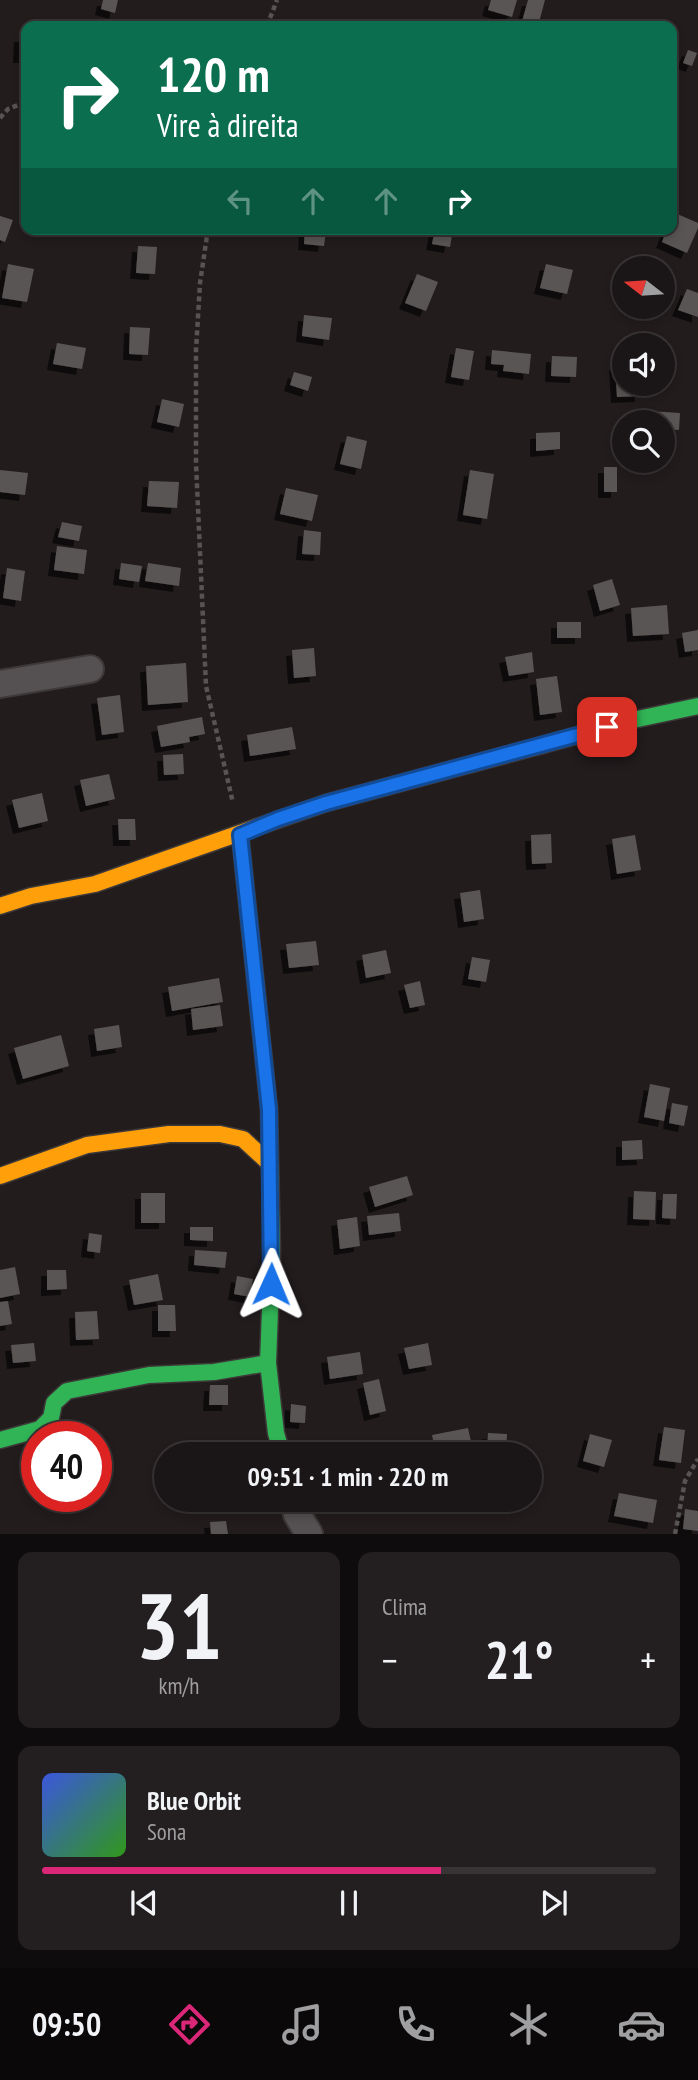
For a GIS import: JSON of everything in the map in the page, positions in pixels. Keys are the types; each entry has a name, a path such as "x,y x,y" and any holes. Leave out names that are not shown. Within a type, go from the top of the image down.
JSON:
{"street":[{"path":"0,684 90,669"},
{"path":"0,906 31,896 95,884 326,803 633,720 698,706"},
{"path":"240,835 269,1109 272,1257 268,1363 279,1442"},
{"path":"0,1176 87,1145 169,1134 220,1134 243,1139 268,1163"},
{"path":"0,1440 40,1429 51,1418 54,1403 67,1391 149,1375 214,1372 268,1363"},
{"path":"296,1512 309,1534"}],"path":[{"path":"269,21 278,0"},
{"path":"0,118 8,109 21,104"},
{"path":"207,235 195,350 196,463 206,686 240,835"},
{"path":"675,1534 684,1481 698,1459"}],"building":[{"path":"103,0 118,0 115,13 101,9"},
{"path":"491,0 517,0 512,17 488,10"},
{"path":"528,0 545,0 539,21 522,21"},
{"path":"20,36 21,36 21,57"},
{"path":"688,50 697,53 692,66 683,63"},
{"path":"677,214 698,223 687,253 662,242 665,235 677,235"},
{"path":"0,216 13,220 5,242 0,240"},
{"path":"305,235 325,235 324,246 304,244"},
{"path":"434,235 452,235 450,247 432,244"},
{"path":"138,246 157,247 155,274 136,273"},
{"path":"8,264 34,269 27,302 2,298"},
{"path":"546,264 573,270 567,294 540,288"},
{"path":"417,274 438,282 426,311 405,303"},
{"path":"687,289 698,293 698,317 678,310"},
{"path":"304,315 332,318 329,340 302,336"},
{"path":"130,327 150,328 148,355 129,354"},
{"path":"57,343 86,348 82,369 53,364"},
{"path":"456,348 474,351 469,380 451,377"},
{"path":"492,350 531,354 529,374 503,371 504,365 491,364"},
{"path":"552,356 577,357 576,377 551,376"},
{"path":"294,372 312,377 308,391 290,385"},
{"path":"162,399 184,404 179,427 157,422"},
{"path":"675,413 680,413 679,430 675,430"},
{"path":"560,432 560,449 536,451 536,433"},
{"path":"347,436 367,441 361,469 340,464"},
{"path":"604,467 612,467 612,473 617,473 617,492 604,492"},
{"path":"0,470 28,473 25,495 0,492"},
{"path":"470,470 494,474 487,519 463,515"},
{"path":"149,481 179,482 177,508 147,506"},
{"path":"286,488 318,495 312,521 280,514"},
{"path":"62,522 82,526 79,541 58,537"},
{"path":"304,530 321,532 320,555 302,554"},
{"path":"57,546 87,550 84,574 54,570"},
{"path":"121,563 142,566 139,582 119,579"},
{"path":"148,563 181,568 179,586 145,581"},
{"path":"7,568 25,571 21,601 3,598"},
{"path":"612,579 620,605 600,611 593,585"},
{"path":"667,605 669,634 633,636 631,608"},
{"path":"557,622 581,622 581,638 557,638"},
{"path":"698,630 698,650 685,652 682,633"},
{"path":"314,648 316,676 294,678 292,650"},
{"path":"532,652 534,672 509,676 505,657"},
{"path":"186,663 188,702 148,705 146,666"},
{"path":"557,676 562,712 540,715 536,679"},
{"path":"120,695 124,732 102,735 97,698"},
{"path":"202,717 205,734 189,737 190,742 161,747 157,726"},
{"path":"292,727 296,749 250,756 247,735"},
{"path":"183,754 184,774 164,775 163,755"},
{"path":"109,774 115,799 86,806 80,780"},
{"path":"42,793 48,821 19,828 12,800"},
{"path":"118,819 135,819 136,840 119,840"},
{"path":"551,834 552,863 532,864 531,835"},
{"path":"635,835 641,870 617,874 612,839"},
{"path":"480,890 484,919 464,922 460,893"},
{"path":"316,941 319,965 289,968 286,944"},
{"path":"386,950 391,973 366,978 362,955"},
{"path":"472,957 490,960 486,982 468,979"},
{"path":"219,978 223,1002 172,1011 168,987"},
{"path":"420,981 425,1005 410,1008 404,985"},
{"path":"220,1005 223,1026 193,1030 191,1009"},
{"path":"119,1025 122,1047 97,1051 94,1029"},
{"path":"61,1035 69,1066 23,1079 14,1048"},
{"path":"650,1084 670,1088 664,1121 644,1117"},
{"path":"672,1103 688,1106 684,1126 669,1123"},
{"path":"642,1140 643,1159 622,1160 622,1141"},
{"path":"407,1176 413,1195 375,1207 369,1187"},
{"path":"634,1191 656,1192 655,1220 633,1219"},
{"path":"141,1193 165,1193 165,1223 141,1223"},
{"path":"663,1194 677,1194 676,1219 662,1218"},
{"path":"399,1213 401,1231 369,1235 367,1216"},
{"path":"357,1217 360,1246 340,1249 337,1220"},
{"path":"190,1227 213,1227 213,1241 190,1240"},
{"path":"89,1233 102,1235 100,1253 87,1251"},
{"path":"195,1250 227,1252 225,1268 194,1265"},
{"path":"15,1267 20,1294 0,1298 0,1270"},
{"path":"47,1270 66,1270 67,1289 47,1290"},
{"path":"158,1274 163,1300 134,1305 129,1280"},
{"path":"237,1276 253,1279 250,1297 234,1294"},
{"path":"8,1301 12,1324 0,1326 0,1302"},
{"path":"158,1305 175,1305 176,1331 158,1331"},
{"path":"97,1311 99,1339 76,1340 75,1312"},
{"path":"34,1343 36,1361 13,1363 11,1345"},
{"path":"428,1343 432,1365 409,1369 404,1348"},
{"path":"360,1352 363,1374 330,1379 327,1357"},
{"path":"379,1379 386,1411 370,1415 363,1383"},
{"path":"210,1385 228,1385 228,1405 209,1405"},
{"path":"291,1404 306,1406 305,1423 290,1422"},
{"path":"664,1427 685,1430 681,1463 659,1460"},
{"path":"468,1428 471,1442 433,1442 432,1435"},
{"path":"488,1433 507,1434 507,1442 488,1442"},
{"path":"590,1434 612,1440 604,1467 583,1461"},
{"path":"619,1493 657,1500 653,1523 614,1516"},
{"path":"685,1509 698,1511 698,1531 683,1529"},
{"path":"226,1521 228,1534 211,1534 210,1522"}],"traffic: fast":[{"path":"542,745 633,720 698,706"},
{"path":"240,835 269,1109 272,1257 268,1363 279,1442"},
{"path":"0,1440 40,1429 51,1418 54,1403 67,1391 149,1375 214,1372 268,1363"}],"traffic: slow":[{"path":"0,906 31,896 95,884 257,827"},
{"path":"0,1176 87,1145 169,1134 220,1134 243,1139 269,1163"}],"traffic: jam":[{"path":"257,827 326,803 542,745"}],"route":[{"path":"271,1284 269,1109 240,835 326,803 607,727"}]}
